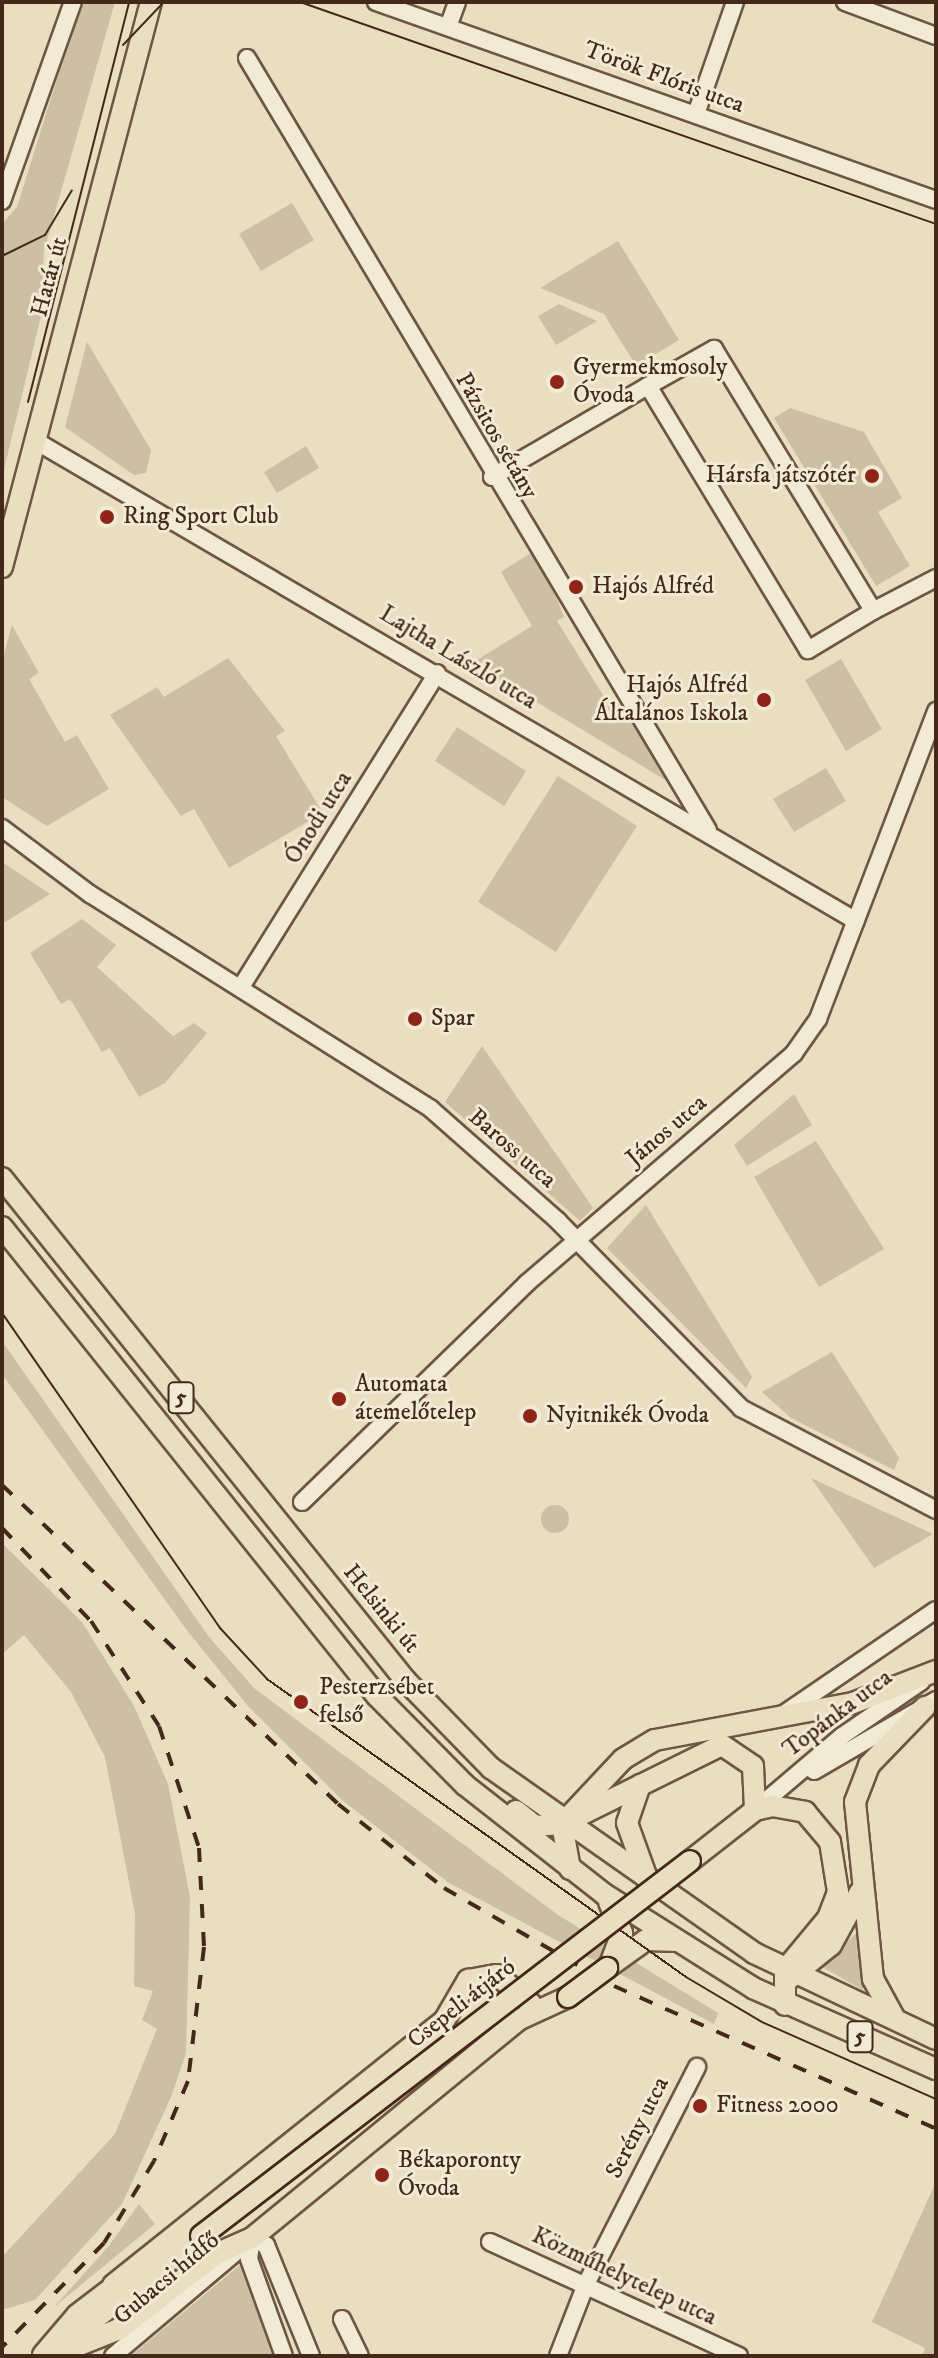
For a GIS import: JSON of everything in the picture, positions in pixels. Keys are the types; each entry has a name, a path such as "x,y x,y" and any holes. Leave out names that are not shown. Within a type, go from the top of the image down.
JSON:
{"main road":[{"name":"Határ út","path":"2,567 151,2"},
{"name":"Helsinki út","path":"2,1178 406,1681 534,1805 787,1977 936,2039"},
{"name":"5","path":"2,1227 409,1730 570,1869 604,1894 785,2005 936,2069"},
{"path":"570,1869 562,1824 581,1798 655,1740 853,1703 936,1672"},
{"path":"898,2022 873,1979 855,1820 860,1783 883,1746 931,1704"},
{"path":"409,1730 535,1826 562,1824 722,1745 753,1766 755,1810 805,1812 835,1855 835,1904 797,1947 787,1977 785,2005"},
{"path":"640,1785 627,1823 652,1888"},
{"path":"534,1805 581,1798"},
{"name":"Csepeli átjáró","path":"47,2356 755,1810"},
{"path":"753,1988 787,1977 845,1927 862,1884"},
{"path":"604,1894 622,1933 610,1965"},
{"path":"47,2356 119,2329 216,2254 252,2238 536,2010 568,1997 646,1940 681,1942"},
{"path":"754,1953 797,1947"},
{"path":"113,2285 444,2021 468,1980 497,1975 536,2010"},
{"name":"Csepeli átjáró","path":"47,2356 113,2285 201,2236"}],"street":[{"path":"2,201 73,2"},
{"name":"Török Flóris utca","path":"376,2 936,200"},
{"path":"448,27 457,2"},
{"path":"696,114 735,2"},
{"path":"845,2 936,36"},
{"name":"Pázsitos sétány","path":"247,58 526,536 711,835"},
{"path":"492,477 714,349 873,611"},
{"path":"648,386 808,650 936,578"},
{"name":"Lajtha László utca","path":"34,440 437,673 856,921"},
{"name":"Ónodi utca","path":"241,987 437,673"},
{"name":"János utca","path":"302,1502 388,1410 576,1240 794,1053 818,1019 933,729 936,711"},
{"name":"Baross utca","path":"2,828 29,852 431,1109 576,1240 741,1408 934,1506"},
{"name":"Baross utca","path":"2,841 29,852"},
{"name":"Topánka utca","path":"781,1716 936,1610"},
{"name":"Topánka utca","path":"755,1810 842,1736 936,1672"},
{"name":"Topánka utca","path":"772,1797 931,1704"},
{"name":"Serény utca","path":"558,2356 586,2284 697,2067"},
{"path":"284,2356 249,2259 252,2238 266,2245 311,2356"},
{"name":"Gubacsi hídfő","path":"113,2356 252,2238"},
{"name":"Közműhelytelep utca","path":"490,2242 739,2356"},
{"path":"257,2280 278,2271"},
{"path":"342,2319 360,2356"}],"shaded area":[{"path":"81,2 115,2 44,251 41,316 2,478 2,224 17,207"},
{"path":"292,203 314,240 261,271 239,234"},
{"path":"618,241 679,340 636,366 604,314 540,288"},
{"path":"559,304 597,321 556,345 538,316"},
{"path":"87,342 151,450 146,473 134,475 65,427"},
{"path":"790,408 864,432 902,498 878,512 910,566 876,586 774,418"},
{"path":"306,446 319,468 277,493 264,472"},
{"path":"531,553 553,590 564,617 557,621 616,716 626,712 672,784 472,663 532,626 501,572"},
{"path":"12,625 39,673 29,679 65,742 77,735 109,789 47,826 2,797 2,661"},
{"path":"228,658 285,731 276,736 323,813 229,868 194,809 181,816 110,715 157,687 164,697"},
{"path":"841,659 882,729 846,751 805,680"},
{"path":"457,727 526,771 504,806 435,761"},
{"path":"826,768 846,801 794,832 773,799"},
{"path":"558,776 637,826 556,952 478,902"},
{"path":"2,862 50,894 2,924"},
{"path":"82,919 116,945 97,967 173,1036 194,1023 207,1033 165,1083 139,1097 110,1048 102,1052 70,999 61,1004 30,953"},
{"path":"482,1046 593,1208 580,1221 445,1102"},
{"path":"794,1094 812,1125 747,1166 734,1145"},
{"path":"816,1141 884,1249 819,1287 754,1177"},
{"path":"646,1205 752,1377 746,1388 607,1248"},
{"path":"2,1341 209,1637 254,1688 558,1915 718,2013 714,2024 449,1883 342,1800 248,1706 186,1629 2,1374"},
{"path":"832,1352 899,1458 894,1470 791,1418 762,1392"},
{"path":"811,1478 933,1534 874,1568"},
{"path":"555,1505 565,1509 569,1519 565,1529 555,1533 545,1529 541,1519 545,1509"},
{"path":"2,1543 82,1622 134,1706 168,1784 190,1897 186,2053 171,2097 122,2204 35,2300 2,2310 2,2257 115,2134 157,2029 142,2020 153,1991 134,1986 135,1914 105,1757 71,1692 24,1635 2,1654"},
{"path":"857,1932 862,1934 863,1990 822,1967"},
{"path":"936,2182 936,2356 922,2356 925,2348 872,2322"},
{"path":"139,2204 155,2224 54,2307 108,2247"},
{"path":"241,2264 275,2356 131,2356"}],"tram line":[{"path":"28,402 129,2"},
{"path":"123,45 164,2"},
{"path":"300,2 936,224"},
{"path":"2,256 45,235 72,190"},
{"path":"2,1313 220,1628 267,1679 686,1977 762,2022 936,2099"}],"railway":[{"path":"2,1485 338,1804 444,1888 614,1986 936,2129"},
{"path":"2,1528 91,1621 159,1726 199,1848 204,1947 188,2081 154,2161 104,2243 2,2347"}],"place":[{"name":"Gyermekmosoly Óvoda","path":"557,382"},
{"name":"Hársfa játszótér","path":"872,476"},
{"name":"Ring Sport Club","path":"107,517"},
{"name":"Hajós Alfréd","path":"576,587"},
{"name":"Hajós Alfréd Általános Iskola","path":"764,700"},
{"name":"Spar","path":"415,1019"},
{"name":"Automata átemelőtelep","path":"339,1399"},
{"name":"Nyitnikék Óvoda","path":"530,1416"},
{"name":"Pesterzsébet felső","path":"301,1702"},
{"name":"Fitness 2000","path":"700,2106"},
{"name":"Békaporonty Óvoda","path":"382,2175"}]}
